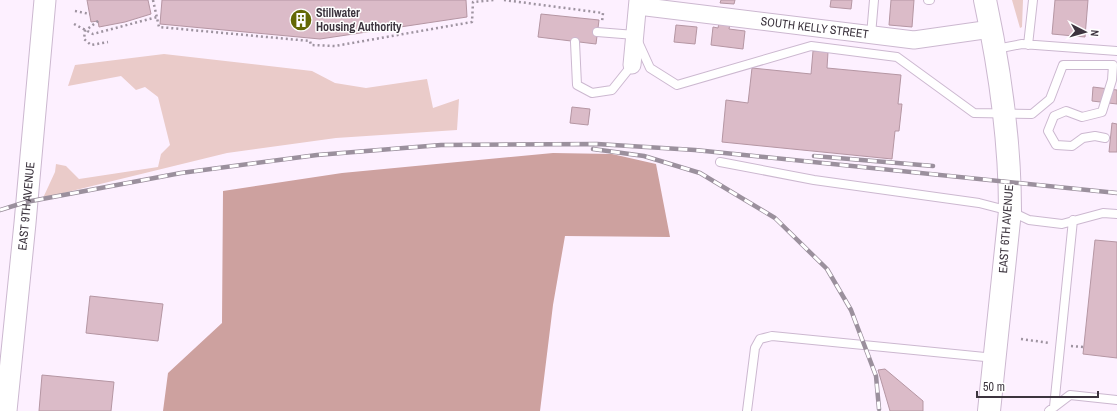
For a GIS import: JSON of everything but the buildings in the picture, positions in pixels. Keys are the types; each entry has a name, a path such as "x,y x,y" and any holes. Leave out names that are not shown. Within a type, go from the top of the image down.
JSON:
{"highway":[{"name":"EAST 6TH AVENUE","path":"985,0 996,50 1005,113 1010,211 989,411"}],"street":[{"name":"EAST 9TH AVENUE","path":"6,411 9,347 45,0"},
{"name":"SOUTH KELLY STREET","path":"638,3 914,40 991,28"},
{"path":"632,65 638,3"}],"lane":[{"path":"871,35 874,0"},
{"path":"1028,44 1033,0"},
{"path":"599,32 635,35 650,68 677,85 811,46 897,57 974,113 1032,114 1050,99 1063,65 1113,65 1112,80 1102,112 1082,117 1066,111 1054,116 1048,132 1056,145 1072,146 1083,138 1095,136 1105,138"},
{"path":"575,42 577,85 592,93 612,90 632,65"},
{"path":"996,50 1028,44 1117,51"},
{"path":"720,162 814,180 979,203 1010,211 1029,220 1062,224 1103,213 1117,214"},
{"path":"1051,409 1073,220"},
{"path":"747,411 755,348 760,338 772,336 995,358"},
{"path":"1051,409 1070,395 1117,400"}],"path":[{"path":"153,0 159,27 310,41 311,45 335,46 472,22 473,2 494,0"},
{"path":"504,0 603,13 599,32"},
{"path":"75,11 90,14"},
{"path":"74,24 93,34 157,17"},
{"path":"98,21 85,30 84,39 91,44 108,42"}],"shaded area":[{"path":"1012,0 1023,0 1022,27 1020,28"},
{"path":"164,54 312,71 335,83 366,88 427,79 433,108 459,99 457,130 336,138 227,153 43,198 55,172 56,164 66,166 79,179 158,167 161,154 170,145 158,97 145,87 136,90 121,76 68,86 75,65"},
{"path":"553,153 612,154 656,164 670,237 565,236 553,305 540,411 163,411 168,373 222,323 223,191 342,173"}],"railway":[{"path":"0,210 26,202 181,173 317,155 441,145 597,144 695,150 1117,193"},
{"path":"593,149 644,156 700,173 775,218 827,269 851,310 876,376 879,409"},
{"path":"814,156 933,166"}],"place":[{"name":"Stillwater Housing Authority","path":"301,20"}]}
